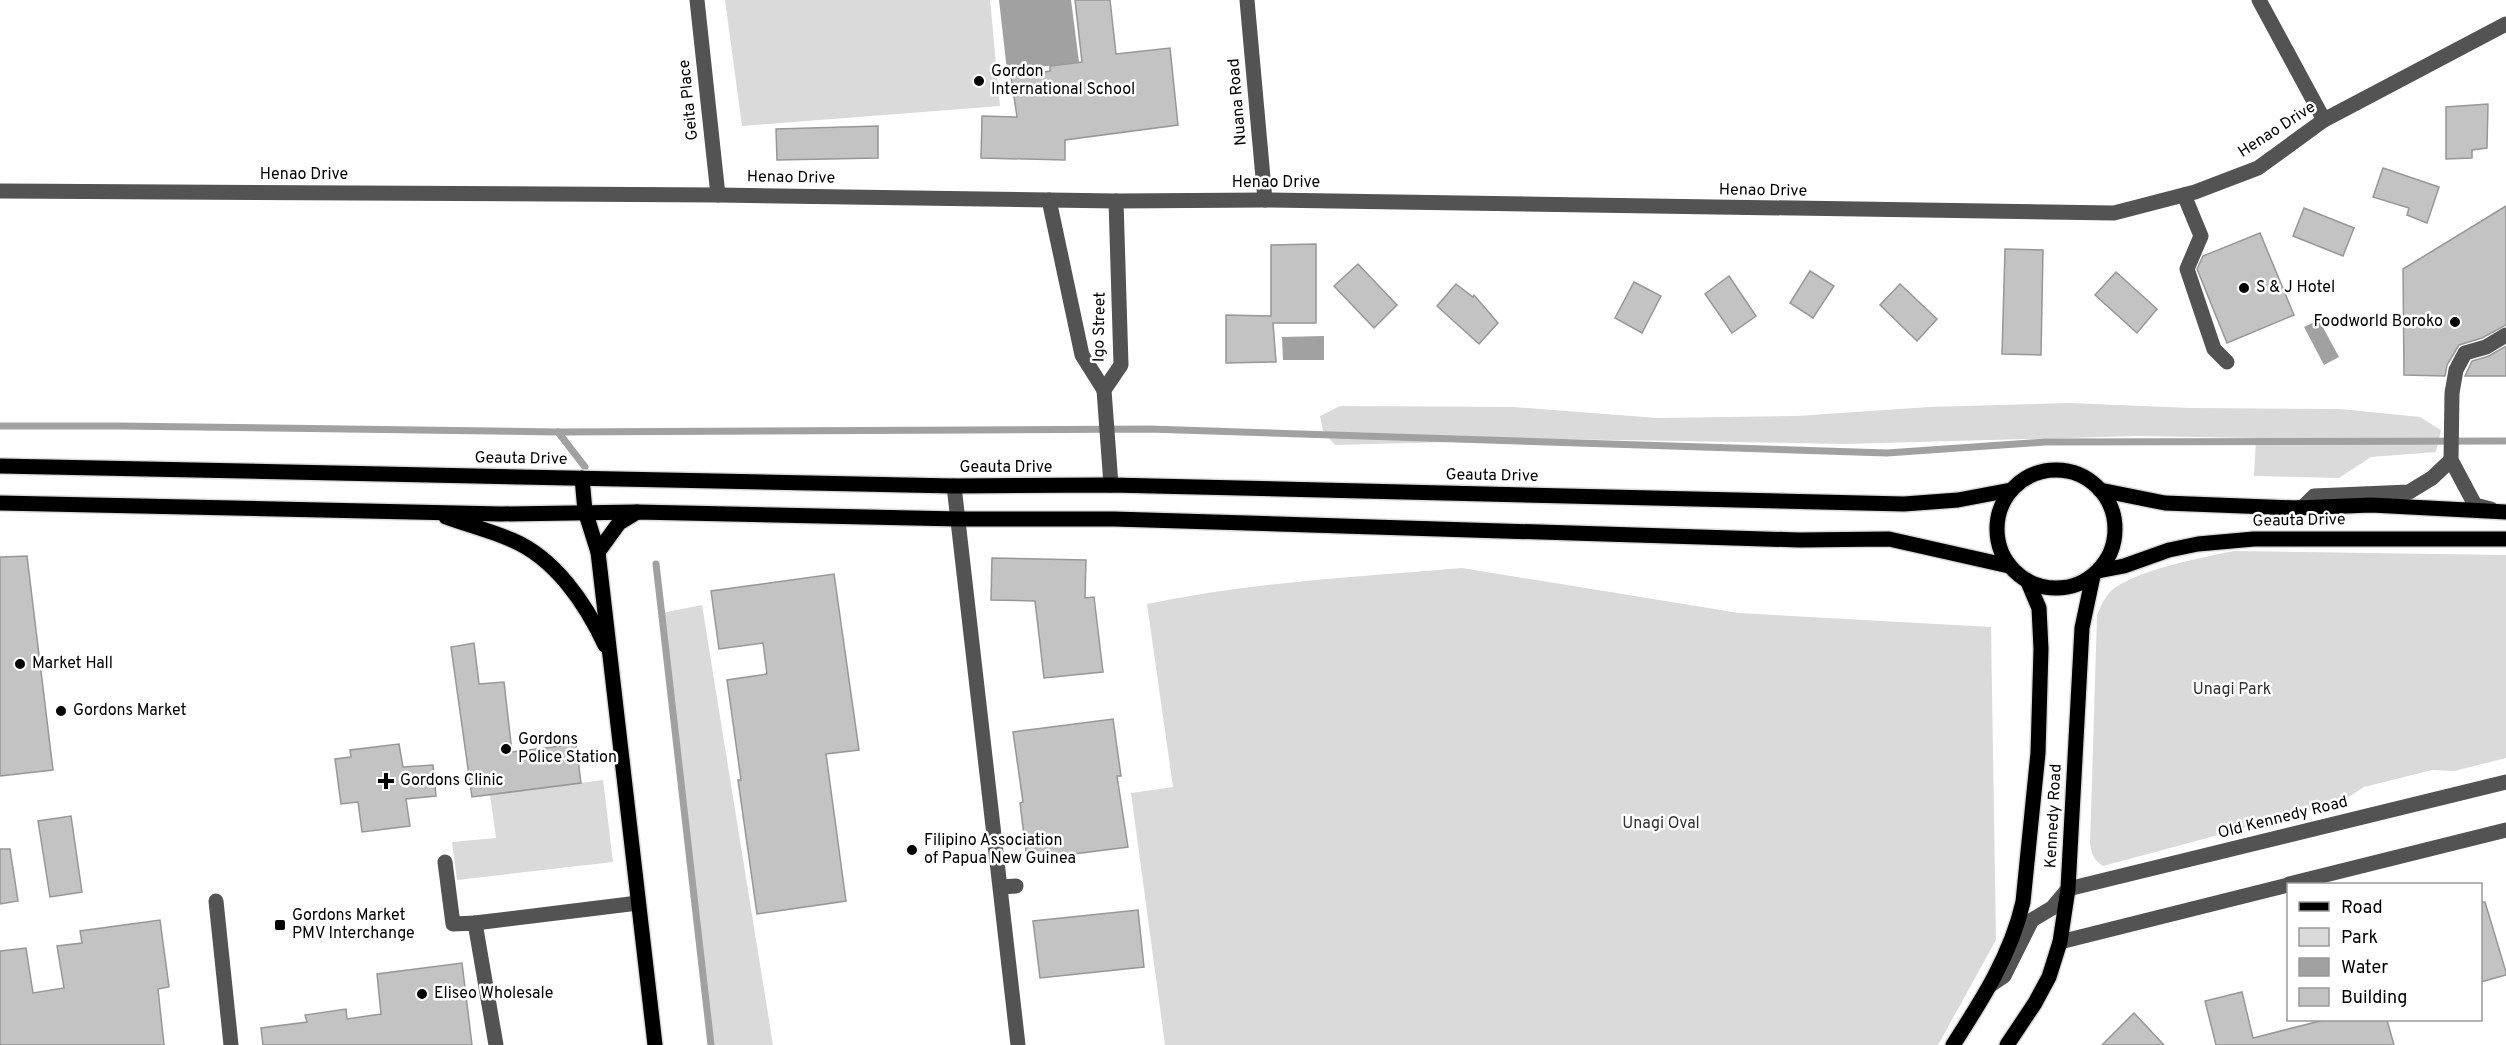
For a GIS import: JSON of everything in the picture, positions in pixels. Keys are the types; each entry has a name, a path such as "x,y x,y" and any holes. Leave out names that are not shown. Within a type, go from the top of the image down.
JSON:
{"main road":[{"name":"Geauta Drive","path":"0,466 954,486 1111,485 1904,504 1958,500 2011,490"},
{"name":"Geauta Drive","path":"2506,512 2371,505 2297,508 2166,504 2100,490 2085,477 2066,470 2046,470 2027,477 2011,490 2002,503 1997,519 1998,543 2009,566 2028,582 2044,588 2061,589 2078,585 2095,574 2169,550 2198,544 2254,539 2506,538"},
{"path":"582,478 585,512 598,552 656,1045"},
{"path":"2095,574 2110,552 2115,531 2111,509 2100,490"},
{"name":"Geauta Drive","path":"0,503 501,514 637,512 959,519 1114,519 1799,540 1889,539 2009,566"},
{"path":"431,512 514,540 553,566 595,623 610,656"},
{"path":"598,552 619,523 637,512"},
{"name":"Kennedy Road","path":"2007,1045 2049,977 2060,942 2068,889 2082,628 2095,574"},
{"name":"Kennedy Road","path":"1953,1045 1992,984 2020,916 2031,836 2038,753 2042,649 2039,608 2028,582"}],"street":[{"name":"Geita Place","path":"696,0 718,195"},
{"name":"Nuana Road","path":"1247,0 1265,200"},
{"path":"2259,0 2324,120"},
{"name":"Henao Drive","path":"0,190 718,195 1116,201 1265,200 2055,214 2114,213 2184,195 2258,168 2324,120 2506,24"},
{"path":"2184,195 2201,236 2187,269 2214,349 2228,362"},
{"path":"1049,200 1082,355 1104,390 1111,485"},
{"name":"Igo Street","path":"1104,390 1121,365 1116,201"},
{"path":"2506,335 2486,348 2465,353 2456,370 2452,393 2451,460 2475,506 2506,512"},
{"path":"2297,508 2303,507 2314,496 2409,492 2432,478 2451,460"},
{"path":"954,486 1008,886 1018,1045"},
{"name":"Old Kennedy Road","path":"2068,889 2506,782"},
{"path":"2297,883 2506,830"},
{"path":"445,862 453,924 638,903"},
{"path":"2060,942 2287,885"},
{"path":"1992,984 2004,976 2032,920 2052,908 2068,889"},
{"path":"216,901 231,1045"},
{"path":"475,923 496,1045"}],"green space":[{"path":"725,0 990,0 1000,106 742,126"},
{"path":"2069,403 2191,408 2340,409 2420,417 2441,430 2436,452 2371,457 2339,478 2254,476 2256,438 2139,436 1846,444 1561,439 1335,445 1323,431 1320,416 1340,406 1513,407 1657,418 1797,416 1929,407"},
{"name":"Unagi Park","path":"2234,551 2506,555 2506,758 2454,771 2432,770 2364,787 2341,802 2103,866 2100,864 2094,857 2090,844 2097,615 2111,591 2135,577 2169,566"},
{"name":"Unagi Oval","path":"1462,568 1739,613 1991,627 1996,940 1938,1045 1165,1045 1131,793 1173,787 1147,604 1265,585"},
{"path":"702,605 773,1045 711,1045 662,613"},
{"path":"603,780 613,862 457,880 452,842 496,838 490,795"}],"water":[{"path":"999,0 1071,0 1079,62 1007,71"},
{"path":"2319,320 2339,357 2324,365 2304,327"},
{"path":"1324,336 1324,360 1283,360 1282,337"}],"building":[{"path":"1075,0 1110,0 1116,54 1170,48 1178,125 1065,140 1065,160 981,158 982,116 1017,117 1011,77 1050,71 1050,66 1082,62"},
{"path":"2488,104 2487,148 2472,150 2472,158 2446,159 2446,107"},
{"path":"878,126 878,158 777,160 776,129"},
{"path":"2383,168 2439,187 2427,223 2407,215 2409,208 2373,197"},
{"name":"Foodworld Boroko","path":"2506,206 2506,325 2482,338 2459,345 2447,365 2445,376 2404,375 2403,269"},
{"path":"2304,208 2354,228 2343,256 2293,236"},
{"name":"S & J Hotel","path":"2260,233 2294,315 2227,343 2197,269 2203,256"},
{"path":"1316,244 1316,323 1273,323 1276,362 1226,363 1226,315 1271,316 1271,245"},
{"path":"2005,249 2043,250 2041,355 2002,354"},
{"path":"1358,264 1397,305 1374,328 1334,286"},
{"path":"1810,271 1834,286 1813,318 1790,303"},
{"path":"2116,272 2157,309 2137,333 2095,295"},
{"path":"1729,276 1756,316 1732,333 1705,294"},
{"path":"1634,282 1661,296 1642,333 1615,318"},
{"path":"1456,284 1473,297 1474,295 1498,323 1479,344 1437,306"},
{"path":"1900,284 1937,319 1917,341 1880,305"},
{"path":"2506,346 2506,376 2465,376 2472,361 2489,356"},
{"name":"Market Hall","path":"27,556 53,770 0,776 0,557"},
{"path":"992,558 1086,560 1085,598 1094,597 1103,672 1044,678 1035,601 991,600"},
{"path":"834,574 859,750 826,754 846,901 757,914 738,780 741,780 727,680 767,674 763,643 719,649 711,591"},
{"path":"474,643 479,684 504,682 512,752 576,744 581,783 472,797 451,647"},
{"path":"1113,719 1121,776 1117,776 1128,847 1027,860 1020,803 1023,802 1013,732"},
{"name":"Gordons Clinic","path":"399,744 403,767 433,765 436,796 406,799 410,826 362,832 358,802 341,804 335,759 351,757 350,750"},
{"path":"71,816 82,892 50,897 38,821"},
{"path":"0,849 10,849 18,901 0,904"},
{"path":"2482,902 2485,902 2506,975 2482,982"},
{"path":"1138,910 1144,967 1040,978 1033,921"},
{"path":"160,920 169,987 158,989 164,1045 0,1045 0,951 26,948 33,993 64,988 57,946 82,943 80,931"},
{"name":"Eliseo Wholesale","path":"462,963 472,1045 263,1045 261,1028 307,1022 305,1015 346,1009 347,1019 381,1014 377,974"},
{"path":"2242,992 2253,1038 2320,1021 2387,1021 2394,1045 2216,1045 2205,1001"},
{"path":"2134,1013 2164,1045 2102,1045"}],"waterway":[{"path":"0,426 558,432 1149,429 1887,453 2045,442 2506,441"},
{"path":"558,432 585,467"},
{"path":"656,564 711,1045"}],"place":[{"name":"Gordon International School","path":"979,81"},
{"name":"S & J Hotel","path":"2244,288"},
{"name":"Foodworld Boroko","path":"2455,322"},
{"name":"Market Hall","path":"20,664"},
{"name":"Gordons Market","path":"61,711"},
{"name":"Gordons Police Station","path":"506,749"},
{"name":"Gordons Clinic","path":"386,781"},
{"name":"Filipino Association of Papua New Guinea","path":"912,850"},
{"name":"Gordons Market PMV Interchange","path":"280,925"},
{"name":"Eliseo Wholesale","path":"422,994"}]}
